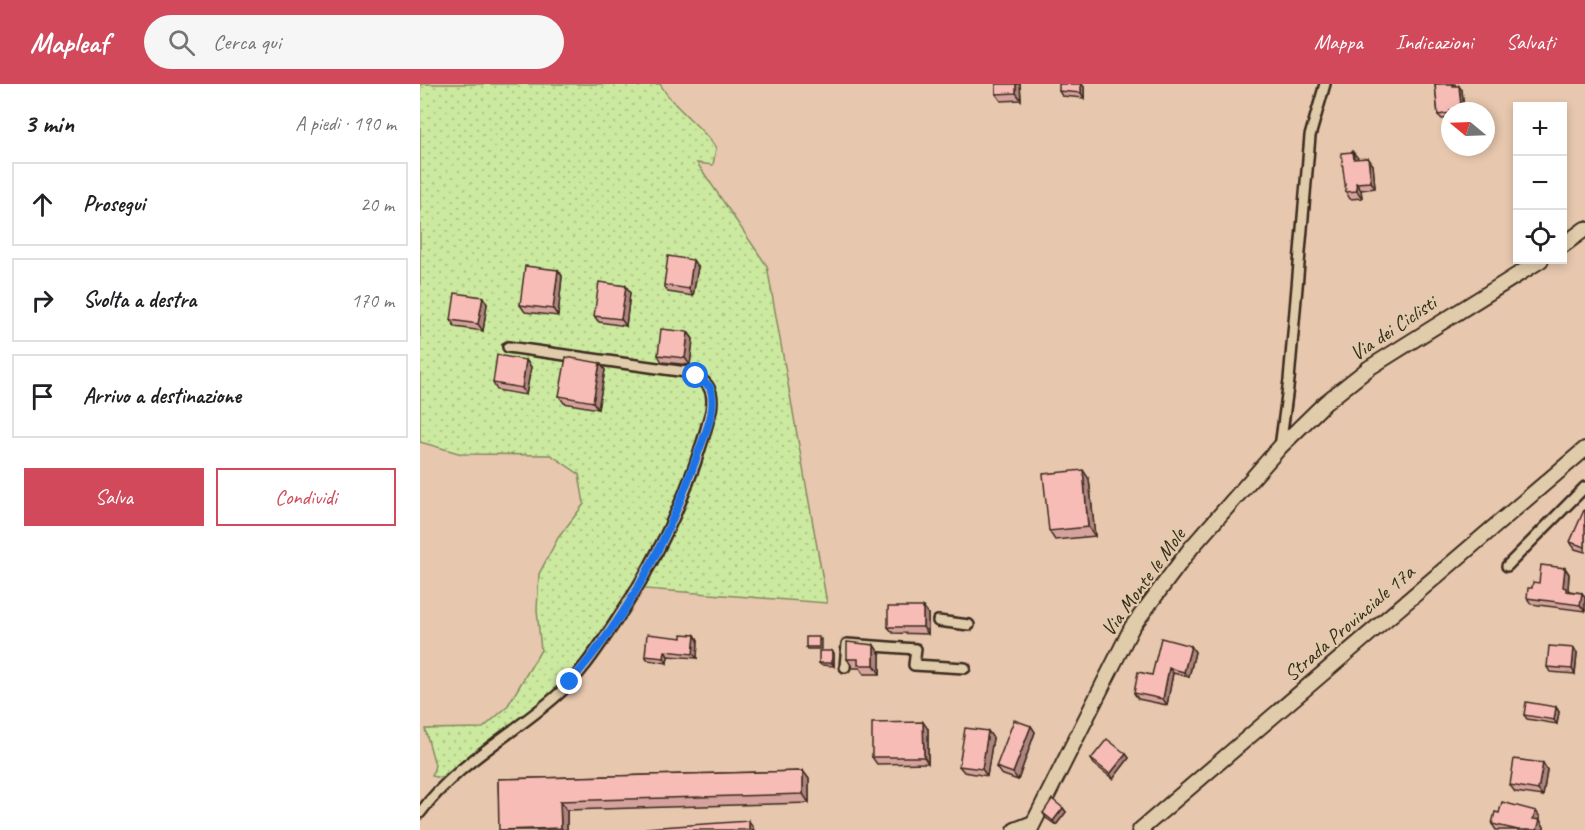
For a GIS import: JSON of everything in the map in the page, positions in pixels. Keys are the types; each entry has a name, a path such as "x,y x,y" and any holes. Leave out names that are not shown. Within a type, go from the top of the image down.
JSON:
{"street":[{"path":"1280,447 1289,380 1310,136 1325,84"},
{"path":"1567,243 1585,229"},
{"name":"Via dei Ciclisti","path":"1280,447 1325,403 1369,368 1535,264"},
{"path":"420,813 439,791 470,764 560,693 600,645 645,577 668,535 711,411 710,387 692,374 508,347"},
{"name":"Via Monte le Mole","path":"1031,826 1132,627 1191,548 1280,447"},
{"name":"Strada Provinciale 17a","path":"1140,830 1585,449"},
{"path":"1507,566 1585,487"},
{"path":"939,621 969,625"},
{"path":"845,667 847,644 904,646 916,649 914,665 965,668"},
{"path":"1014,830 1031,826"}],"green space":[{"path":"420,84 660,84 672,101 710,139 716,148 713,165 697,163 767,266 827,603 633,588 593,649 560,689 478,750 446,779 432,776 435,765 425,729 483,728 507,707 541,650 537,610 539,574 558,538 584,504 579,474 551,455 462,454 420,442"}],"building":[{"path":"996,84 1016,84 1016,93 996,94"},
{"path":"1059,84 1081,84 1081,93 1059,91"},
{"path":"1435,84 1459,86 1461,102 1441,102 1441,114 1438,115"},
{"path":"1353,152 1354,159 1368,158 1371,182 1356,183 1357,191 1346,192 1341,153"},
{"path":"668,256 693,260 689,289 664,285"},
{"path":"525,266 558,270 553,309 520,305"},
{"path":"599,282 626,286 621,319 594,316"},
{"path":"455,293 483,297 478,324 451,320"},
{"path":"661,329 688,332 685,358 658,355"},
{"path":"497,355 526,360 522,388 493,383"},
{"path":"566,357 600,363 593,402 559,396"},
{"path":"1083,470 1088,527 1049,531 1043,474"},
{"path":"1585,510 1585,547 1570,542"},
{"path":"1541,565 1565,568 1563,587 1566,591 1582,593 1580,605 1527,598 1528,588 1532,588 1533,582 1539,583"},
{"path":"888,607 923,607 923,627 888,627"},
{"path":"647,634 682,638 682,634 695,635 693,654 665,651 664,658 645,656"},
{"path":"806,637 819,637 819,647 806,647"},
{"path":"1161,638 1191,646 1184,672 1169,668 1163,699 1134,693 1138,672 1152,675"},
{"path":"847,642 874,645 874,665 858,665 858,659 847,659"},
{"path":"1549,646 1574,648 1572,669 1547,667"},
{"path":"819,651 832,651 832,663 819,663"},
{"path":"1526,702 1556,707 1554,720 1524,715"},
{"path":"1014,720 1031,726 1013,773 996,767"},
{"path":"923,722 924,757 872,757 872,723"},
{"path":"965,728 988,731 982,769 959,766"},
{"path":"1107,739 1126,754 1110,774 1091,759"},
{"path":"1514,759 1543,763 1538,790 1510,785"},
{"path":"803,771 803,794 560,801 561,828 499,830 498,779"},
{"path":"1052,799 1063,808 1053,821 1043,813"},
{"path":"1502,802 1536,811 1533,819 1540,820 1537,830 1518,830 1492,824 1495,812 1499,813"},
{"path":"749,821 749,830 646,830 646,828"}],"route":[{"path":"570,682 600,645 638,589 668,535 704,436 712,407 710,387 696,376"}]}
